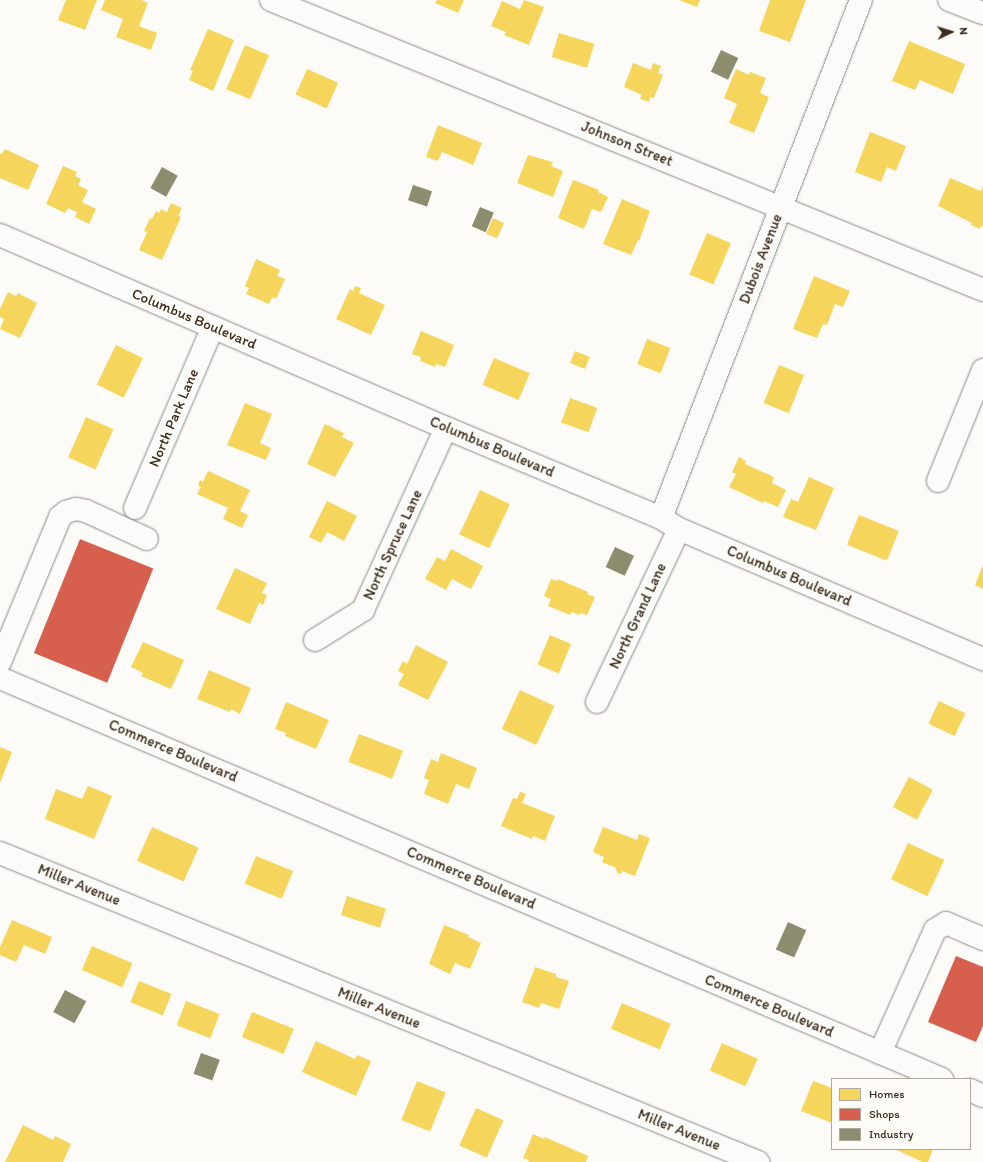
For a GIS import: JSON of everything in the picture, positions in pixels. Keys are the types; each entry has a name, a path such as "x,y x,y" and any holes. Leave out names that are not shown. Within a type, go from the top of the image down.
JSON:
{"street":[{"name":"Johnson Street","path":"271,0 782,206 983,290"},
{"name":"Dubois Avenue","path":"670,524 782,206 861,0"},
{"path":"949,0 983,13"},
{"name":"Columbus Boulevard","path":"0,236 983,659"},
{"name":"North Park Lane","path":"136,508 213,327"},
{"path":"938,481 983,370"},
{"name":"North Spruce Lane","path":"315,640 363,610 446,428"},
{"path":"0,662 60,517 76,509 86,510 147,539"},
{"name":"North Grand Lane","path":"597,702 670,524"},
{"name":"Commerce Boulevard","path":"0,678 210,766 940,1078"},
{"name":"Miller Avenue","path":"0,853 758,1162"},
{"path":"880,1053 935,930 946,923 983,939"},
{"path":"971,1090 983,1096"}],"building: Homes":[{"path":"66,0 97,0 85,30 58,20"},
{"path":"105,0 141,0 148,3 139,26 157,33 151,50 116,37 123,19 101,10"},
{"path":"437,0 464,0 458,13 435,3"},
{"path":"524,0 544,7 529,45 504,35 506,32 491,26 502,1 520,9"},
{"path":"679,0 700,0 697,7"},
{"path":"770,0 806,0 790,42 759,31"},
{"path":"208,29 234,40 213,91 189,80 193,71 190,70"},
{"path":"559,33 594,44 587,68 552,57"},
{"path":"909,41 965,64 953,94 920,80 915,90 892,81"},
{"path":"245,45 269,55 250,99 226,89"},
{"path":"633,63 651,70 653,63 661,66 658,73 663,75 654,98 650,97 649,102 640,99 642,95 624,87"},
{"path":"307,69 338,83 327,108 296,95"},
{"path":"736,69 749,75 750,72 766,78 760,93 769,97 754,133 729,123 737,104 724,98"},
{"path":"438,125 482,143 473,165 442,152 438,161 426,157"},
{"path":"870,132 906,146 896,171 887,167 881,182 855,172"},
{"path":"5,149 39,165 28,190 0,178 0,153 2,154"},
{"path":"528,155 553,162 551,166 563,171 553,197 517,183"},
{"path":"63,166 77,172 75,176 81,179 78,185 88,190 82,202 96,209 89,224 75,217 77,212 68,208 65,213 46,204"},
{"path":"950,178 981,191 983,185 983,227 981,226 980,229 971,225 972,223 938,206"},
{"path":"573,180 599,190 598,192 608,197 601,212 592,209 584,229 558,218"},
{"path":"622,199 650,211 639,241 638,240 631,255 603,244"},
{"path":"171,203 182,208 178,216 181,217 162,260 139,250 147,232 144,231 150,218 152,219 156,211 159,213 161,209 167,212"},
{"path":"493,218 504,223 497,238 486,234"},
{"path":"707,233 731,243 713,285 689,274"},
{"path":"256,259 280,270 277,276 285,279 276,299 272,297 269,304 246,294 249,288 245,286"},
{"path":"814,276 850,291 843,307 835,304 827,325 823,324 817,338 793,329"},
{"path":"355,286 361,288 359,293 385,305 371,335 336,319 350,289 353,291"},
{"path":"8,292 16,296 18,293 37,303 20,338 0,329 4,319 0,317 0,309"},
{"path":"421,331 454,345 445,367 436,364 435,367 420,361 421,357 412,354"},
{"path":"647,339 670,348 661,373 637,364"},
{"path":"116,345 143,358 124,398 97,385"},
{"path":"575,351 590,357 585,369 570,363"},
{"path":"494,358 530,373 519,400 483,385"},
{"path":"779,365 804,375 789,413 764,403"},
{"path":"570,398 597,408 588,432 561,422"},
{"path":"245,403 272,414 260,443 271,448 266,460 227,445"},
{"path":"86,417 113,429 96,469 68,457"},
{"path":"325,424 344,433 342,437 354,443 335,477 307,464"},
{"path":"739,457 746,461 745,464 774,477 772,483 786,490 778,507 764,501 763,503 729,487 736,474 732,472"},
{"path":"208,471 250,490 240,511 248,515 242,528 223,519 228,508 197,494 201,487 198,486 200,480 203,482"},
{"path":"809,477 834,488 816,530 783,517 791,499 798,502"},
{"path":"480,490 510,504 489,548 459,534"},
{"path":"327,501 357,516 344,541 327,532 321,543 309,537"},
{"path":"859,515 899,531 887,561 847,545"},
{"path":"451,549 483,566 471,589 452,579 446,590 425,579 437,557 445,561"},
{"path":"983,565 983,589 975,585"},
{"path":"235,568 267,583 262,593 267,595 263,605 259,603 250,624 216,609"},
{"path":"551,579 557,581 558,579 588,592 587,594 595,597 587,615 580,613 579,615 572,612 570,615 548,606 551,599 544,596"},
{"path":"550,635 571,644 559,673 537,664"},
{"path":"143,642 184,660 171,689 141,676 143,673 131,667"},
{"path":"416,645 448,662 428,700 398,685 404,674 398,671 403,661 407,664"},
{"path":"209,670 251,688 240,714 231,709 230,712 197,699"},
{"path":"520,690 554,706 536,745 502,729"},
{"path":"939,701 965,713 955,736 928,724"},
{"path":"286,702 329,720 316,749 285,736 286,733 275,729"},
{"path":"359,734 403,751 392,779 348,762"},
{"path":"0,747 12,752 0,783"},
{"path":"441,753 477,768 469,789 456,784 448,804 424,794 429,780 424,778 431,759 438,762"},
{"path":"909,777 933,790 917,820 893,807"},
{"path":"88,786 112,796 94,839 45,819 56,789 82,799"},
{"path":"520,792 526,794 522,803 555,816 545,841 533,836 532,839 501,826 513,798 517,799"},
{"path":"152,827 199,848 184,882 137,861"},
{"path":"603,827 637,840 639,834 650,838 635,876 622,871 621,874 617,873 616,868 602,862 604,857 593,852"},
{"path":"908,843 944,860 927,896 891,879"},
{"path":"256,856 293,871 282,899 245,884"},
{"path":"347,896 386,909 380,928 341,915"},
{"path":"12,920 52,937 45,954 24,945 16,962 0,955 0,947"},
{"path":"444,925 469,935 468,937 481,943 470,969 455,963 450,974 429,964"},
{"path":"92,946 133,963 122,987 82,970"},
{"path":"535,967 556,974 556,977 569,981 559,1009 541,1003 539,1008 522,1002"},
{"path":"139,981 171,994 163,1015 130,1002"},
{"path":"186,1001 220,1014 210,1038 177,1025"},
{"path":"622,1003 671,1024 660,1049 611,1029"},
{"path":"252,1012 294,1029 284,1054 242,1037"},
{"path":"316,1041 355,1059 357,1055 371,1061 356,1096 302,1072"},
{"path":"722,1043 758,1059 745,1086 710,1070"},
{"path":"417,1081 446,1093 430,1132 401,1120"},
{"path":"813,1081 831,1088 831,1123 801,1111"},
{"path":"476,1108 503,1120 487,1158 459,1145"},
{"path":"23,1125 53,1140 55,1136 71,1144 63,1162 5,1162"},
{"path":"533,1134 544,1139 545,1137 588,1156 586,1162 528,1162 529,1160 523,1158"},
{"path":"896,1150 933,1150 928,1162 923,1162"}],"building: Shops":[{"path":"80,539 153,569 107,683 34,653"},
{"path":"956,956 983,967 983,1026 976,1042 928,1022"}],"building: Industry":[{"path":"721,50 738,58 728,80 711,72"},
{"path":"162,167 178,176 166,197 150,188"},
{"path":"413,185 432,191 427,206 408,200"},
{"path":"480,207 494,213 486,232 472,226"},
{"path":"615,547 634,556 625,576 606,567"},
{"path":"788,922 806,930 794,958 776,949"},
{"path":"65,990 86,1001 74,1023 53,1012"},
{"path":"201,1053 220,1060 212,1081 193,1074"}]}
